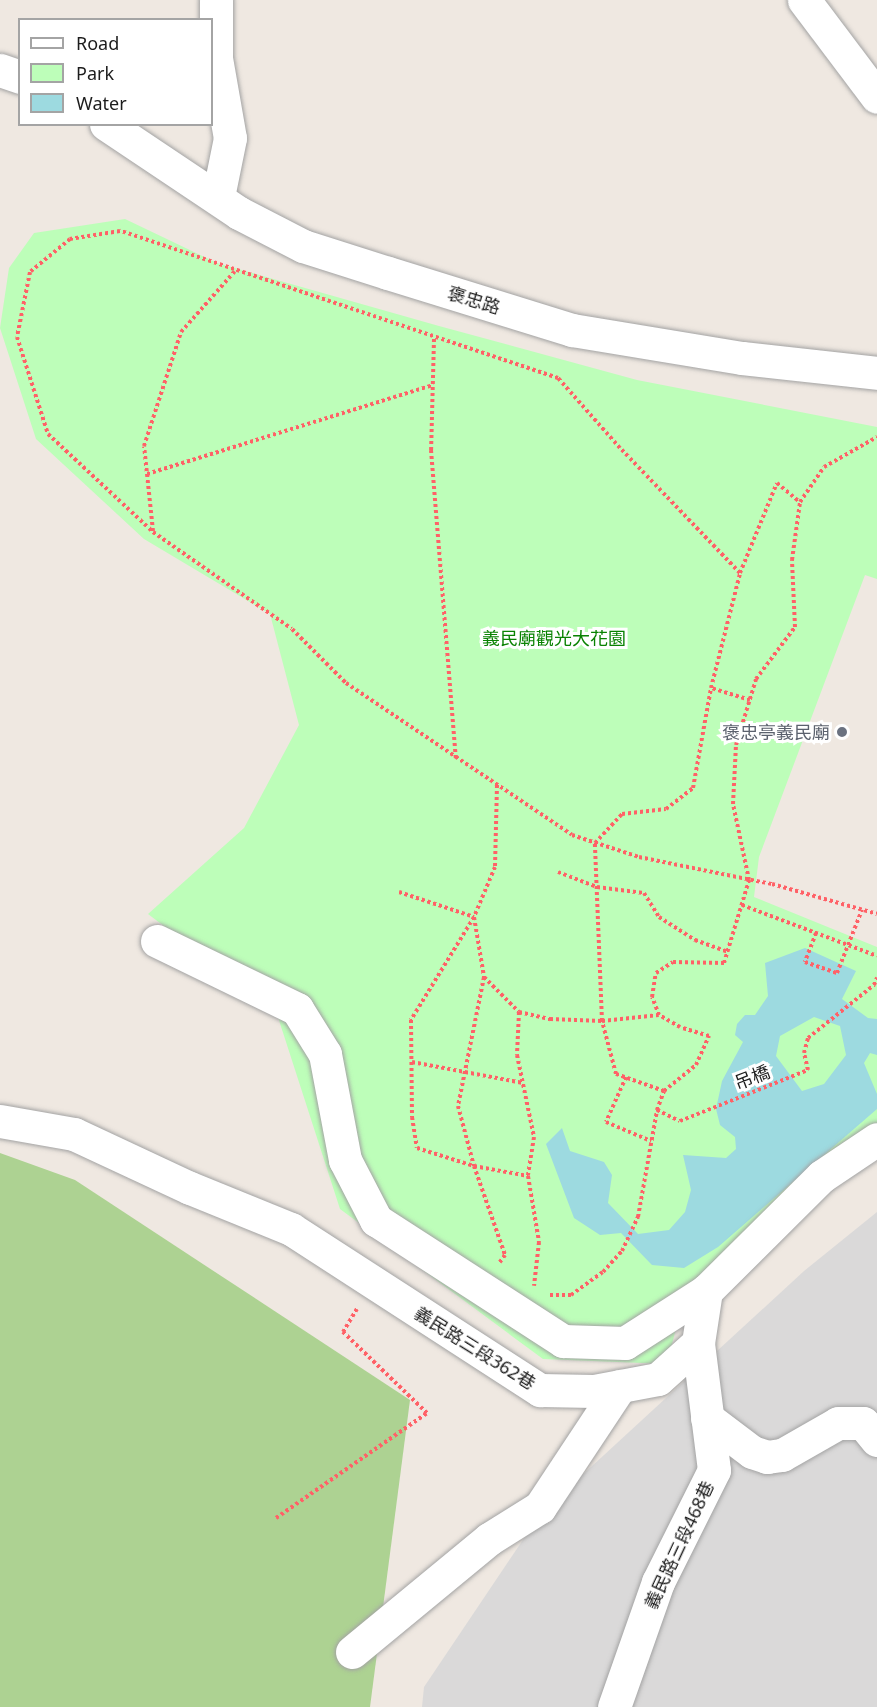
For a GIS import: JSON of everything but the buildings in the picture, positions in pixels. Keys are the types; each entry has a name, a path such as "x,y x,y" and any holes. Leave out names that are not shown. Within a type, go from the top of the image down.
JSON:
{"street":[{"path":"216,0 213,3 216,58 230,138 218,197"},
{"path":"804,0 877,97"},
{"name":"褒忠路","path":"109,126 218,197 303,246 572,330 742,358 877,373"},
{"path":"157,941 297,1009 325,1054 345,1160 376,1220 563,1341 625,1343 706,1291 822,1176 877,1140"},
{"name":"義民路三段362巷","path":"0,1121 74,1134 291,1229 540,1390 594,1391 658,1379 698,1343"},
{"path":"698,1343 706,1291"},
{"name":"義民路三段468巷","path":"614,1707 658,1582 714,1470 698,1343"},
{"path":"352,1652 489,1539 540,1507 620,1386"},
{"path":"707,1418 752,1452 768,1457 782,1455 838,1423 863,1423 877,1440"}],"path":[{"path":"740,573 620,448 558,378 434,339 120,231 70,238 30,272 17,337 48,434 153,532 292,629 346,683 456,760 497,784 572,835 639,857 749,880 877,914"},
{"path":"153,532 144,446 181,332 236,271"},
{"path":"434,339 431,450 456,760"},
{"path":"147,474 433,385"},
{"path":"659,1015 652,997 656,974 673,962 724,963 749,880 733,804 736,745 756,679 795,627 792,560 800,502 824,467 877,437"},
{"path":"664,1091 616,1074 602,1021 595,843 622,814 666,809 693,788 711,688 740,573 777,483 800,502"},
{"path":"711,688 750,700"},
{"path":"497,784 495,867 474,917 411,1020 417,1148 474,1166 528,1176"},
{"path":"558,872 597,887 644,892 659,917 695,940 728,952"},
{"path":"399,892 474,917"},
{"path":"742,905 877,956"},
{"path":"816,933 805,962 837,973 862,910"},
{"path":"474,917 484,977 458,1106 474,1166 505,1255 496,1270"},
{"path":"484,977 519,1012 550,1019 602,1021 659,1015 680,1027 709,1036 696,1065 664,1091 657,1110 638,1217 622,1251 603,1272 571,1295 543,1295"},
{"name":"吊橋","path":"657,1110 680,1121 705,1109 808,1070 804,1053 808,1038 877,978"},
{"path":"519,1012 517,1055 534,1137 528,1176 539,1242 533,1295"},
{"path":"412,1062 523,1083"},
{"path":"626,1077 606,1122 651,1141"},
{"path":"276,1518 427,1413 344,1332 373,1282"}],"shaded area":[{"path":"877,1212 877,1707 422,1707 424,1687 541,1513 804,1271"}],"green space":[{"name":"義民廟觀光大花園","path":"125,219 217,263 439,326 637,380 877,427 877,579 865,575 759,857 754,897 877,947 877,1123 686,1289 667,1364 543,1359 340,1209 276,1011 148,914 244,828 299,725 270,614 144,539 36,439 0,328 9,268 34,233"},
{"path":"0,1153 75,1180 410,1400 370,1707 0,1707"}],"water":[{"path":"805,948 856,971 842,999 868,1018 877,1019 877,1055 870,1053 864,1063 877,1094 877,1109 718,1247 684,1268 652,1265 621,1233 600,1235 574,1218 546,1144 562,1128 570,1151 604,1162 612,1175 608,1203 638,1234 669,1230 685,1212 691,1190 683,1155 726,1158 736,1149 735,1137 720,1125 716,1109 722,1081 743,1042 735,1035 737,1024 745,1015 755,1015 768,996 765,963","holes":["814,1017 840,1026 846,1055 824,1084 802,1091 776,1056 780,1036"]}],"place":[{"name":"褒忠亭義民廟","path":"842,732"}]}
